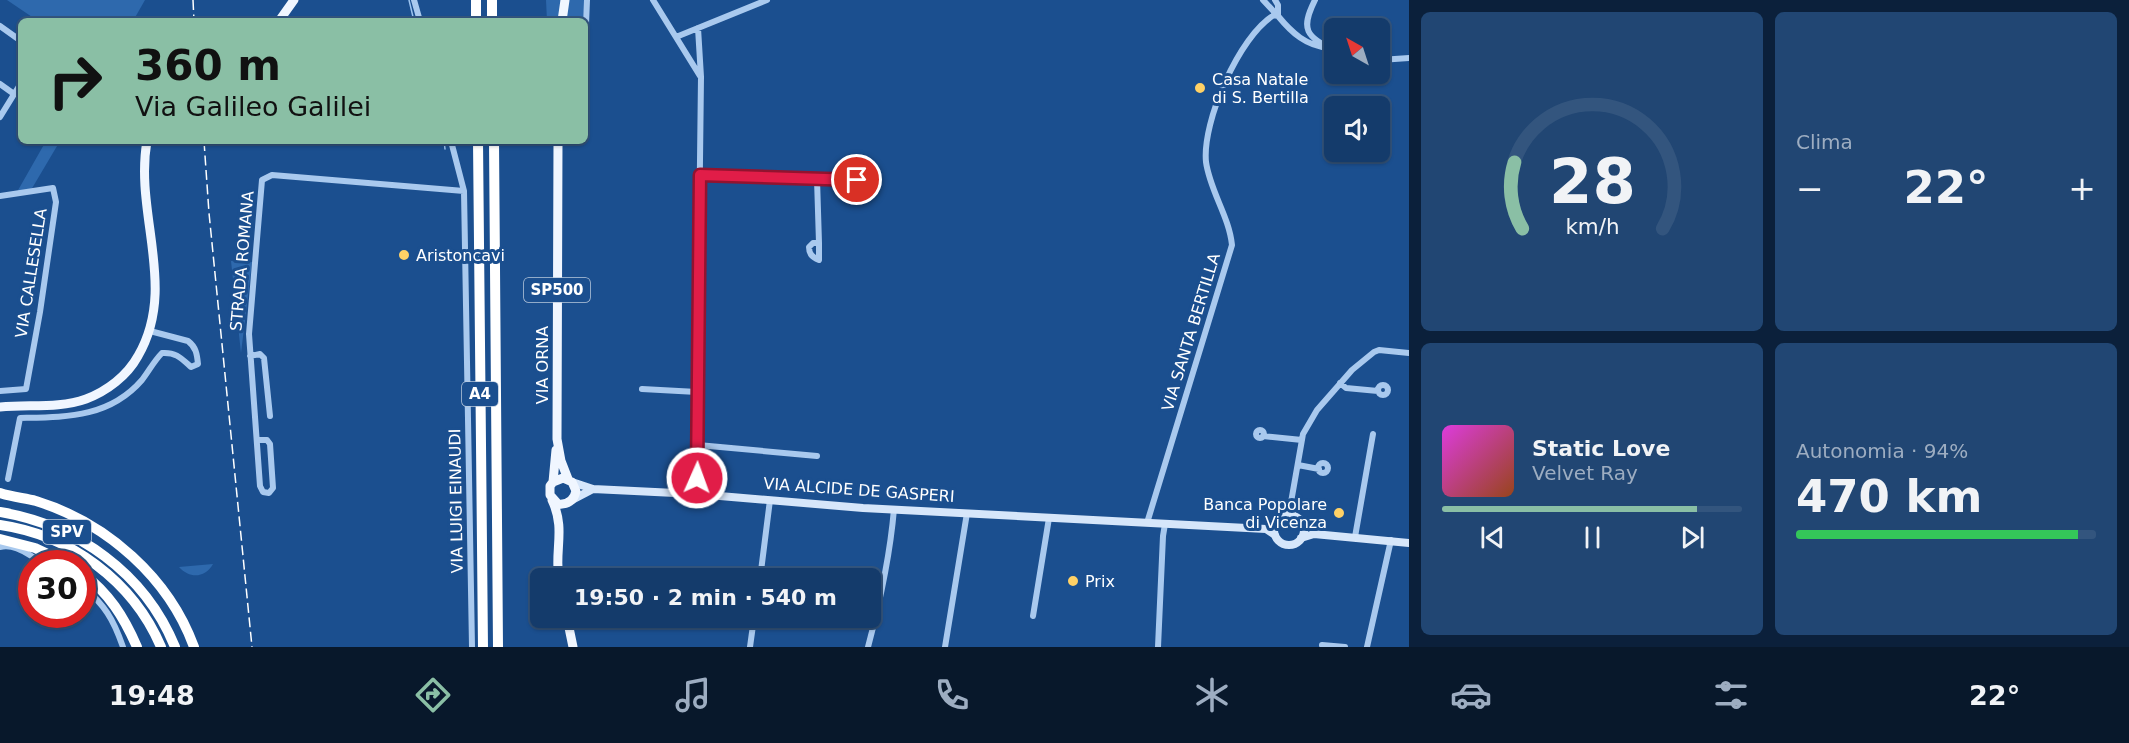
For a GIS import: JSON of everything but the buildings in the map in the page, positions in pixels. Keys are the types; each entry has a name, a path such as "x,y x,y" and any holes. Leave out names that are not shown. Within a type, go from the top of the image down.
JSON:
{"highway":[{"path":"476,0 476,18"},
{"path":"492,0 492,18"},
{"name":"A4","path":"478,144 483,647"},
{"name":"A4","path":"494,144 498,647"},
{"path":"0,493 35,501 68,514 94,528 125,550 150,574 173,603 187,627 194,647"},
{"name":"SPV","path":"0,512 50,525 83,541 109,559 147,598 162,621 174,647"},
{"name":"SPV","path":"0,525 44,536 95,564 132,600 161,647"},
{"path":"0,539 39,550"},
{"path":"96,585 109,597 122,614 137,647"}],"main road":[{"path":"281,18 294,0"},
{"path":"563,18 566,0"},
{"path":"0,407 63,405 98,394 127,372 143,349 150,331 157,295 146,183 147,144"},
{"name":"VIA ORNA","path":"558,144 557,439 561,461 570,481"},
{"name":"SP500","path":"557,439 553,482 549,490 560,524 558,568"},
{"path":"553,482 563,478 593,489"},
{"name":"SP500","path":"560,524 576,491 570,481"},
{"path":"552,500 561,504 572,501 593,489"},
{"name":"VIA ALCIDE DE GASPERI","path":"593,489 696,494 894,509 1266,529"},
{"path":"1303,525 1301,538 1296,543 1289,544 1282,543 1266,529 1289,513 1299,519 1314,534"},
{"path":"1275,535 1274,528 1277,522"},
{"path":"1301,538 1314,534 1409,543"},
{"path":"569,628 573,647"}],"street":[{"path":"414,0 419,18"},
{"path":"586,18 587,0"},
{"path":"653,0 701,77"},
{"path":"676,37 768,0"},
{"path":"1263,0 1301,40 1324,48"},
{"path":"1275,0 1278,6 1278,16"},
{"path":"1315,0 1306,22 1312,37 1324,44"},
{"name":"VIA SANTA BERTILLA","path":"1147,523 1232,245 1231,235 1214,193 1206,163 1206,141 1210,121 1222,87 1235,62 1260,26 1274,15 1278,16"},
{"path":"0,26 18,39"},
{"path":"696,494 701,77 698,28"},
{"path":"682,45 686,49 692,49 697,45 699,39"},
{"path":"1390,59 1409,58"},
{"path":"0,84 14,94"},
{"path":"0,117 18,88"},
{"name":"VIA LUIGI EINAUDI","path":"452,144 464,191 472,647"},
{"name":"STRADA ROMANA","path":"257,440 267,440 270,444 273,488 269,493 263,492 260,486 249,324 262,180 272,175 464,191"},
{"path":"700,175 877,181"},
{"path":"817,179 819,243"},
{"name":"VIA CALLESELLA","path":"0,196 53,188 56,202 26,389 0,391"},
{"path":"8,479 20,418 83,415 105,407 135,386 162,353 178,355 191,367 198,364 197,353 188,341 150,331"},
{"path":"1289,513 1302,440 1308,422 1340,383 1374,352 1379,350 1409,353"},
{"path":"250,356 260,354 264,358 270,416"},
{"path":"1340,383 1346,388 1378,391"},
{"path":"642,389 698,392"},
{"path":"1355,537 1373,434"},
{"path":"1263,436 1302,440"},
{"path":"698,445 817,456"},
{"path":"1298,465 1319,468"},
{"path":"761,568 770,500"},
{"path":"868,647 890,548 894,509"},
{"path":"945,647 967,513"},
{"path":"1033,615 1048,518"},
{"path":"1158,647 1165,524"},
{"path":"1366,647 1391,540"},
{"path":"0,547 21,550"},
{"path":"96,597 115,622 123,647"},
{"path":"750,647 753,628"},
{"path":"1322,645 1346,647"}],"shaded area":[{"path":"7,0 145,0 135,18 34,18"},
{"path":"546,0 585,0 583,18 547,18"},
{"path":"44,144 58,144 31,190 17,192"},
{"path":"231,261 252,262 241,353"},
{"path":"213,564 206,572 197,575 188,574 179,567"}],"waterway":[{"path":"409,0 413,18"},
{"path":"444,144 445,149"}],"railway":[{"path":"193,0 194,18"},
{"path":"204,144 252,647"}],"place":[{"name":"Casa Natale di S. Bertilla","path":"1200,88"},
{"name":"Aristoncavi","path":"404,255"},
{"name":"Banca Popolare di Vicenza","path":"1339,513"},
{"name":"Prix","path":"1073,581"}],"route":[{"path":"697,478 700,175 857,180"}]}
